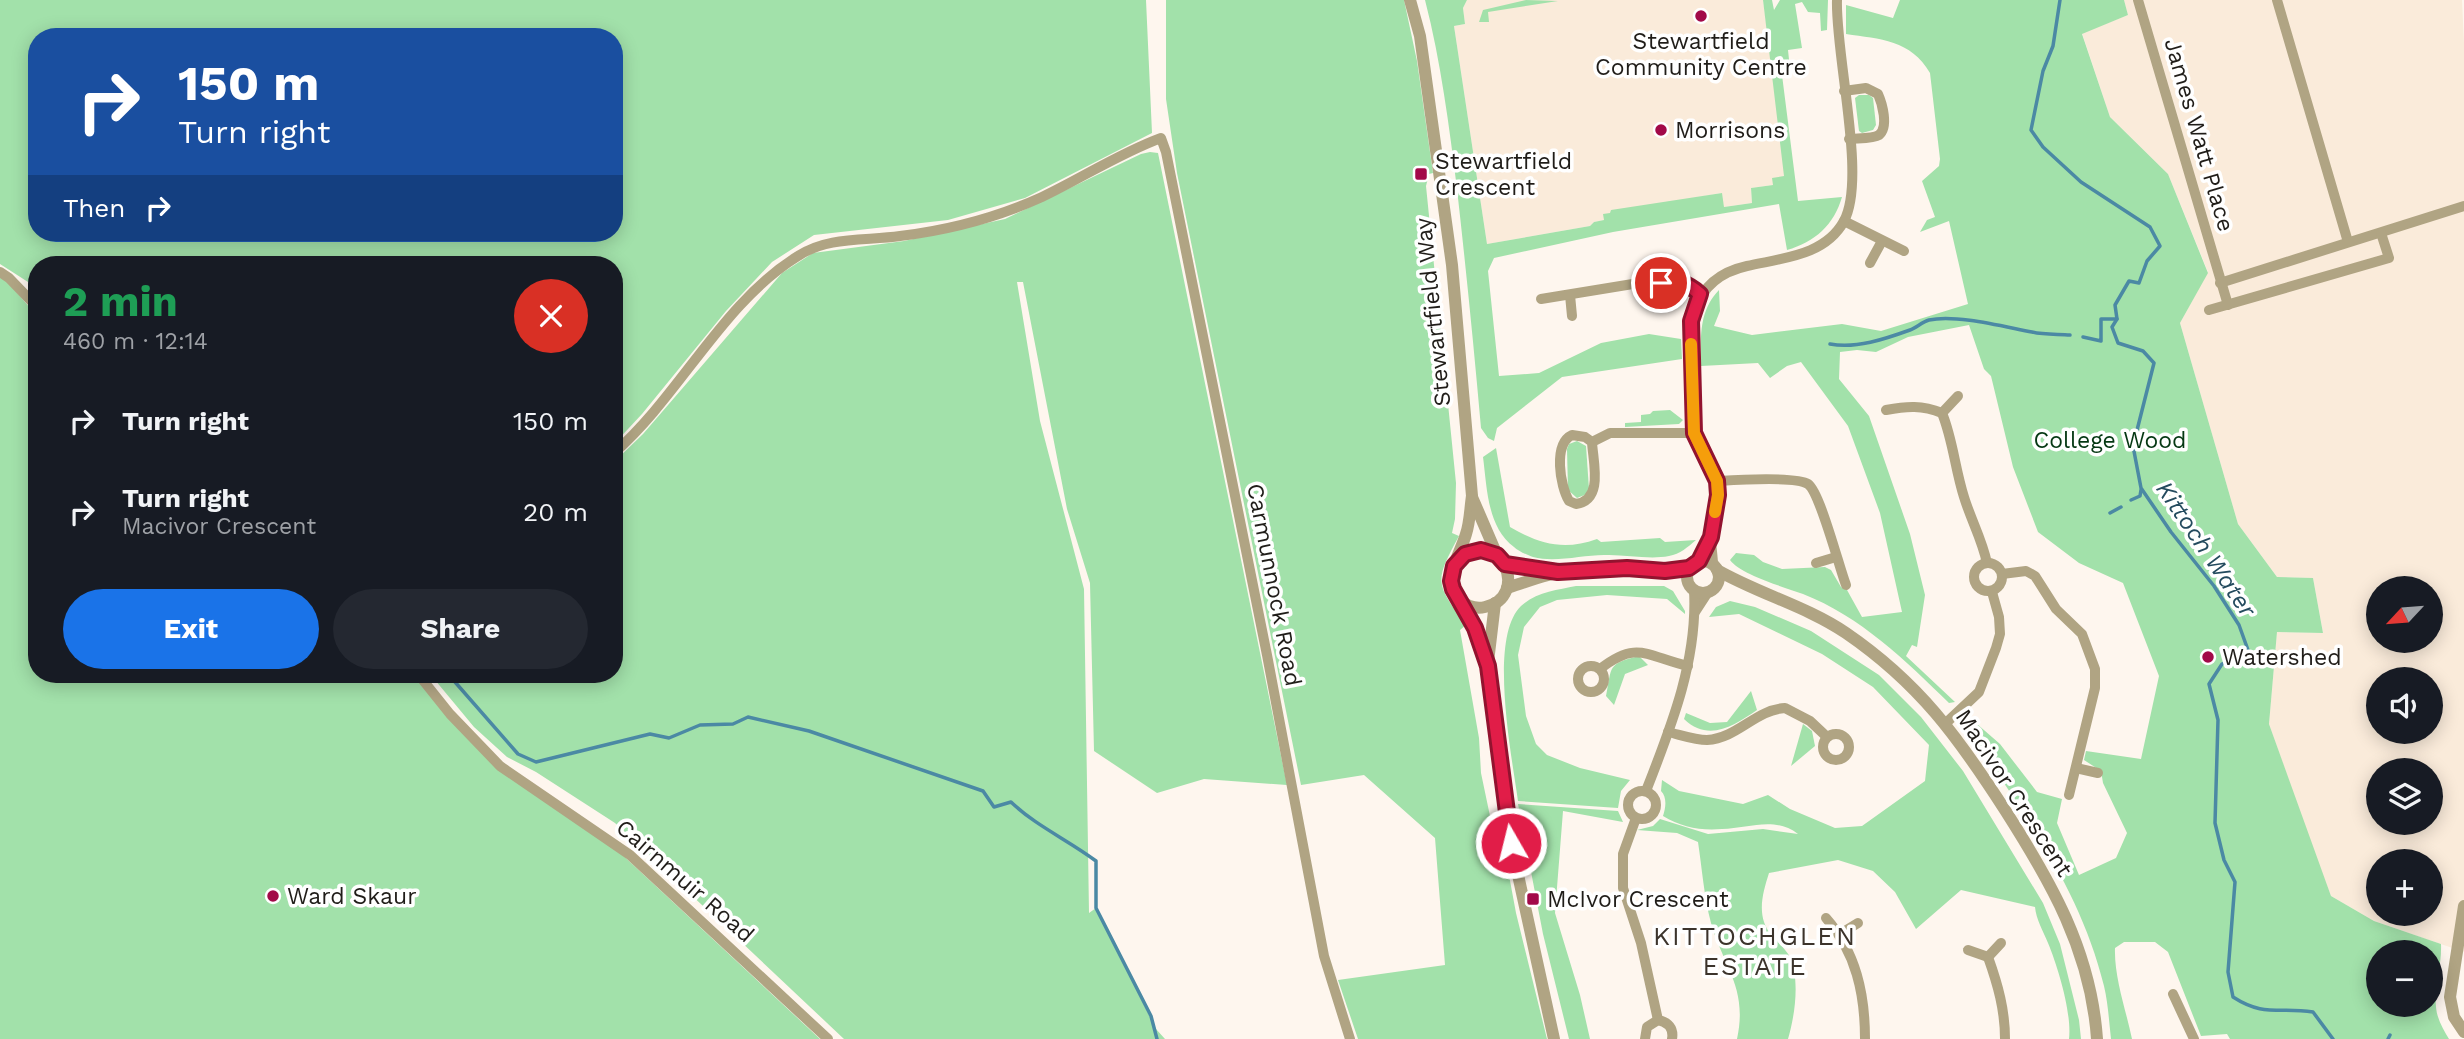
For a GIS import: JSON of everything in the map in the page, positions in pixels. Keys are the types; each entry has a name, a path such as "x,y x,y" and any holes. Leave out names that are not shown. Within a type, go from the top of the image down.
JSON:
{"street":[{"name":"Stewartfield Way","path":"1410,0 1420,36 1452,265 1472,496 1467,531 1458,559"},
{"path":"1646,791 1681,697 1688,666 1699,580 1711,537 1718,495 1717,481 1694,433 1691,321 1700,294 1724,275 1738,268 1799,256 1831,237 1844,221 1853,184 1837,31 1837,0"},
{"name":"James Watt Place","path":"2138,0 2228,305"},
{"path":"2277,0 2348,242"},
{"path":"1844,91 1866,88 1878,94 1884,127 1876,136 1849,139"},
{"name":"Carmunnock Road","path":"623,445 640,429 748,296 798,256 826,243 901,236 995,217 1043,197 1161,138 1267,655 1324,956 1350,1039"},
{"path":"2220,283 2464,206"},
{"path":"1844,221 1903,251"},
{"path":"2209,310 2389,258 2381,233"},
{"path":"1870,263 1882,241"},
{"path":"0,272 28,298"},
{"path":"1541,299 1646,282 1675,281 1687,283 1700,294"},
{"path":"1570,296 1572,316"},
{"path":"1942,412 1958,396"},
{"path":"1886,410 1915,405 1942,412"},
{"path":"1942,412 1949,431 1963,495 1982,540 1987,563"},
{"path":"1592,442 1610,433 1694,433"},
{"path":"1572,435 1585,437 1592,442 1595,485 1593,495 1590,500 1576,504 1569,501 1564,489 1560,453 1562,444 1572,435"},
{"path":"1717,481 1795,480 1808,484 1820,505 1846,584"},
{"name":"Stewartfield Way","path":"1472,496 1501,559"},
{"path":"1699,580 1718,582 1711,537"},
{"path":"1488,666 1495,603 1507,588 1509,576 1501,559 1489,551 1472,550 1458,559 1451,581 1475,628 1488,666 1511,843 1554,1039"},
{"path":"1816,563 1836,557"},
{"name":"Macivor Crescent","path":"1501,559 1558,572"},
{"path":"1987,563 1997,565 2002,574 2001,585 1992,592 1985,592 1975,583 1976,570 1987,563"},
{"name":"Macivor Crescent","path":"1507,588 1558,572 1627,568 1665,571 1699,580 1744,586"},
{"name":"Macivor Crescent","path":"1699,580 1715,568 1744,586 1808,611 1884,660 1946,723 1974,760 2052,885 2079,951 2091,991 2097,1039"},
{"path":"2002,574 2026,571 2035,576 2056,609 2082,635 2095,669 2095,688 2069,795"},
{"path":"1946,723 1979,691 1996,648 2000,634 1999,617 1992,592"},
{"path":"1457,596 1463,602 1479,608 1495,603"},
{"path":"1600,669 1620,654 1636,651 1688,666"},
{"name":"Cairnmuir Road","path":"425,683 450,714 500,766 629,855 828,1039"},
{"path":"1668,732 1707,740 1737,731 1763,713 1785,708 1810,721 1827,737"},
{"path":"2076,768 2098,773"},
{"path":"1636,791 1646,791 1654,798 1656,808 1649,817 1636,818 1627,807 1629,798 1636,791"},
{"path":"1636,818 1623,854 1623,888 1642,943 1658,1020"},
{"path":"2464,906 2450,997 2454,1017 2464,1032"},
{"path":"1826,918 1840,934 1859,979 1865,1039"},
{"path":"1840,934 1858,923"},
{"path":"1988,957 2001,943"},
{"path":"1968,950 1988,957"},
{"path":"1988,957 2002,999 2005,1039"},
{"path":"2173,994 2194,1039"},
{"path":"1645,1039 1647,1027 1658,1020"},
{"path":"1658,1020 1669,1025 1672,1039"}],"shaded area":[{"path":"1467,0 1763,0 1786,174 1773,185 1751,188 1752,203 1724,207 1721,193 1610,213 1604,220 1594,222 1590,226 1487,244 1454,26 1465,24 1463,8"},
{"path":"2124,0 2462,0 2464,952 2443,945 2443,940 2429,940 2389,926 2443,926 2443,849 2366,849 2366,916 2331,896 2269,724 2277,632 2323,633 2313,578 2277,577 2238,524 2180,323 2208,272 2168,174 2110,117 2082,33 2128,15"}],"green space":[{"path":"0,0 1146,0 1152,133 1025,198 948,220 814,235 772,262 726,311 623,434 623,256 28,256 28,282 0,264"},
{"path":"1166,0 1404,0 1417,61 1433,173 1429,174 1426,186 1456,483 1452,533 1459,536 1445,563 1442,582 1448,600 1466,625 1460,630 1479,738 1481,773 1495,840 1503,843 1516,913 1547,1039 1358,1039 1338,980 1445,965 1435,838 1364,775 1301,785 1177,173 1166,99"},
{"path":"1425,0 1467,0 1463,8 1465,24 1454,26 1487,244 1590,226 1594,222 1604,220 1603,214 1610,213 1611,210 1722,193 1724,207 1752,203 1751,188 1773,185 1772,178 1784,176 1763,0 1772,0 1774,10 1780,0 1828,0 1827,30 1821,31 1820,13 1808,12 1802,2 1795,4 1802,48 1788,50 1790,69 1782,75 1798,201 1842,197 1834,216 1815,237 1787,250 1779,204 1613,232 1494,258 1488,271 1499,376 1539,373 1601,343 1649,334 1681,339 1682,359 1562,377 1497,428 1494,441 1488,438 1481,428 1448,118"},
{"path":"1526,0 1558,1 1488,12 1489,22 1479,22 1483,10"},
{"name":"College Wood","path":"1900,0 2124,0 2128,15 2082,34 2110,117 2168,174 2208,273 2180,323 2238,524 2277,577 2313,578 2323,633 2277,632 2269,724 2331,896 2366,916 2366,926 2389,926 2429,940 2366,940 2366,1017 2438,1017 2449,1039 2230,1039 2227,1034 2201,1036 2168,952 2155,942 2124,942 2115,948 2115,959 2132,1039 2111,1039 2104,986 2080,916 2046,850 1965,726 1965,721 1969,717 2000,744 2037,792 2062,799 2057,823 2079,875 2116,858 2127,833 2103,783 2101,771 2084,760 2086,751 2141,759 2159,676 2123,583 2079,563 2038,532 2013,467 1991,376 1984,369 1969,325 1908,337 1876,352 1840,352 1839,379 1869,416 1910,534 1925,595 1917,647 1912,645 1906,656 1955,702 1949,703 1899,656 1844,614 1803,594 1753,576 1730,560 1736,553 1754,555 1763,562 1782,569 1825,567 1831,570 1841,587 1847,590 1862,617 1902,612 1880,513 1848,426 1801,362 1787,366 1770,378 1758,363 1701,366 1704,316 1719,290 1720,311 1714,326 1752,335 1842,324 1881,331 1968,304 1949,221 1920,232 1927,220 1935,217 1922,181 1939,166 1940,159 1930,73 1914,54 1904,47 1883,40 1846,34 1846,5 1893,18"},
{"path":"1859,95 1873,98 1876,125 1873,130 1862,133 1859,131 1855,98"},
{"path":"1158,153 1287,785 1204,779 1157,793 1094,751 1090,583 1067,509 1023,282 1017,282 1040,421 1084,589 1089,913 1096,908 1156,1029 1165,1039 844,1039 615,823 536,772 507,757 474,727 437,683 623,683 623,453 643,434 782,273 813,253 904,241 1005,219 1141,154"},
{"path":"0,276 28,306 28,683 422,683 465,736 586,821 820,1039 0,1039"},
{"path":"1670,410 1683,420 1679,424 1625,427 1625,423 1641,422 1641,415"},
{"path":"1577,441 1586,446 1589,489 1587,494 1577,498 1568,490 1567,449 1569,444"},
{"path":"1496,448 1510,527 1531,538 1563,545 1597,539 1601,542 1660,538 1665,542 1696,540 1677,554 1661,557 1604,555 1541,559 1525,554 1505,539 1493,518 1483,457"},
{"path":"1576,586 1664,586 1673,591 1685,611 1685,614 1667,599 1607,595 1557,600 1540,607 1524,627 1518,655 1526,716 1536,744 1547,755 1580,768 1630,780 1621,791 1618,808 1518,801 1505,699 1506,644 1511,622 1527,601 1547,592"},
{"path":"1730,601 1755,607 1811,631 1879,675 1921,717 1963,771 2043,903 2060,944 2079,1020 2081,1039 2069,1039 2063,990 2035,907 1961,890 1916,929 1895,892 1873,871 1838,860 1769,873 1762,914 1767,929 1788,954 1793,966 1796,987 1793,1019 1788,1039 1737,1039 1740,1021 1737,992 1711,923 1698,842 1677,833 1637,830 1653,826 1660,819 1708,834 1763,829 1798,834 1780,825 1771,824 1699,829 1677,823 1663,816 1665,802 1661,791 1662,780 1679,791 1743,804 1768,795 1790,809 1835,828 1862,826 1925,781 1929,745 1873,687 1822,654 1739,614 1709,617 1716,607"},
{"path":"1639,656 1648,665 1625,674 1614,705 1606,696 1613,668 1621,661"},
{"path":"1751,691 1757,710 1731,726 1712,731 1703,730 1684,719 1686,713 1710,723 1727,722"},
{"path":"1803,724 1812,731 1815,746 1791,766"},
{"path":"1518,804 1618,811 1623,822 1563,811 1555,913 1580,995 1590,1039 1569,1039 1543,934"}],"waterway":[{"name":"Kittoch Water","path":"2060,0 2053,46 2043,71 2031,130 2043,147 2081,182 2150,227 2160,246 2147,261 2139,283 2129,281 2115,305 2117,319 2112,327 2118,343 2143,351 2154,363 2133,446 2141,488 2171,532 2214,586 2239,625 2248,650 2245,662 2239,656 2222,664 2209,684 2218,720 2215,823 2224,860 2235,882 2228,972 2233,997 2263,1009 2313,1012 2333,1039"},
{"path":"1830,344 1870,342 1910,330 1929,320 1940,319 1980,322 2041,334 2070,335"},
{"path":"2083,337 2101,341 2101,319 2117,319"},
{"path":"2131,500 2140,496 2141,490"},
{"path":"2110,513 2121,507"},
{"path":"456,683 518,754 536,762 650,734 669,738 700,725 733,724 748,717 809,731 983,791 994,807 1011,802 1096,861 1096,908 1151,1016 1157,1039"},
{"path":"2388,1039 2390,1035"}],"slow traffic":[{"path":"1691,344 1694,433 1717,481 1715,512"}],"place":[{"name":"Stewartfield Community Centre","path":"1701,16"},
{"name":"Morrisons","path":"1661,130"},
{"name":"Stewartfield Crescent","path":"1421,174"},
{"name":"Watershed","path":"2208,657"},
{"name":"Ward Skaur","path":"273,896"},
{"name":"McIvor Crescent","path":"1533,899"}],"district":[{"name":"KITTOCHGLEN ESTATE","path":"1755,951"}],"route":[{"path":"1511,843 1488,666 1475,628 1453,589 1451,573 1458,559 1472,550 1489,551 1505,564 1558,572 1627,568 1665,571 1689,568 1699,561 1711,537 1718,495 1717,481 1694,433 1691,321 1700,294 1687,283 1661,283"}]}
